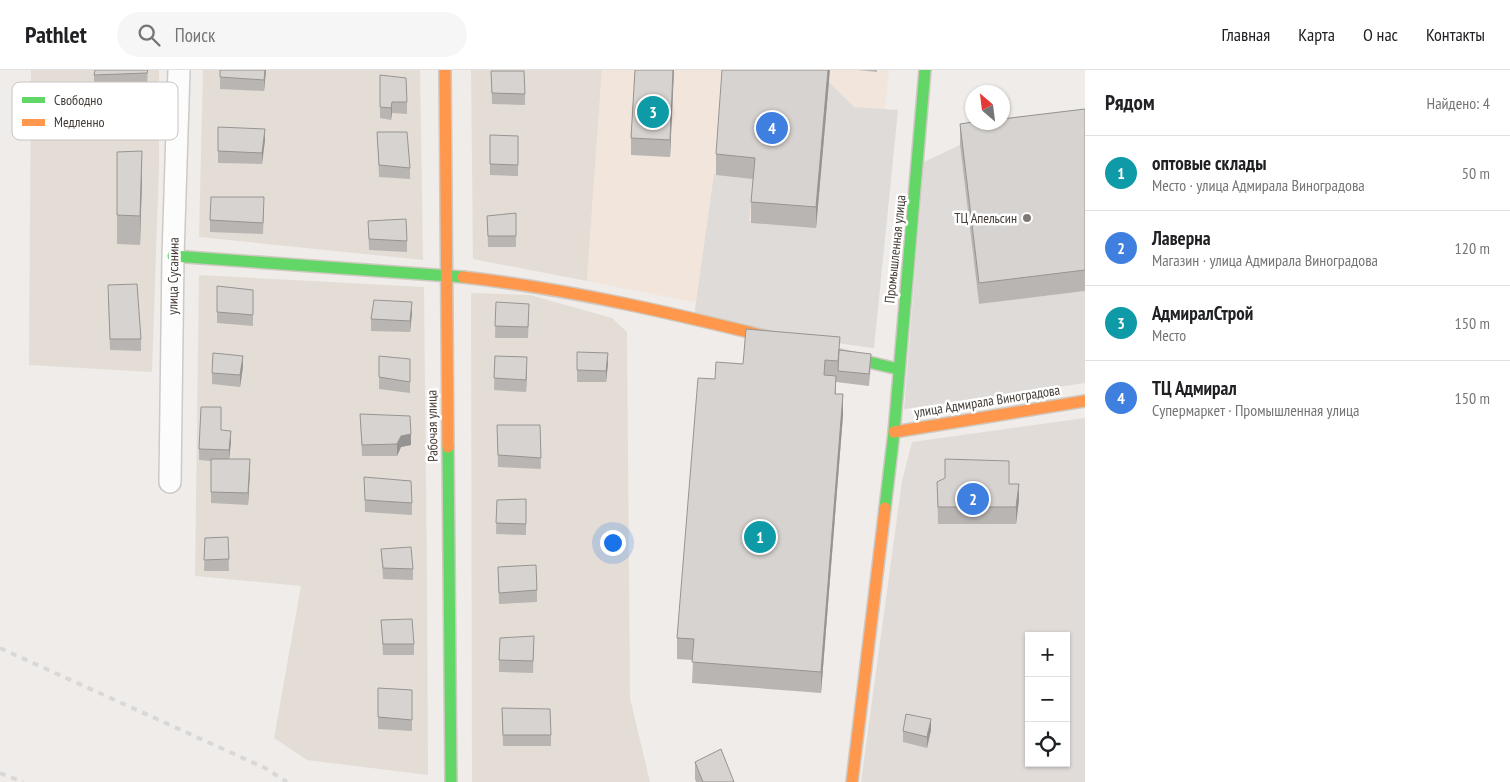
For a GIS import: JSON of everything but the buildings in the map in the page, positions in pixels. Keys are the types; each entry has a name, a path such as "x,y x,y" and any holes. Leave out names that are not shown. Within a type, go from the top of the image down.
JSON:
{"street":[{"name":"улица Сусанина","path":"178,123 180,70"},
{"name":"Рабочая улица","path":"445,70 451,782"},
{"name":"Промышленная улица","path":"852,782 894,432 898,370 918,172 925,70"},
{"name":"улица Сусанина","path":"170,482 173,256 177,140"},
{"path":"173,256 446,274 507,282 677,314 792,343"},
{"path":"821,350 898,370"},
{"name":"улица Адмирала Виноградова","path":"894,432 1085,401"}],"shaded area":[{"path":"31,70 159,70 159,82 31,82"},
{"path":"203,70 420,70 423,260 199,237"},
{"path":"471,70 602,70 587,281 473,259"},
{"path":"602,70 889,70 861,335 587,281"},
{"path":"827,80 854,107 898,110 874,348 693,324 714,174 753,178 749,221 814,227"},
{"path":"31,140 159,140 152,372 29,365"},
{"path":"960,145 979,304 1085,291 1085,383 904,409 924,162"},
{"path":"199,275 424,287 428,775 307,760 274,738 301,586 195,576"},
{"path":"471,293 530,295 612,318 627,332 630,698 650,782 472,782"},
{"path":"1085,418 1085,782 861,782 902,481 912,442"}],"railway":[{"path":"0,648 265,768 287,782"},
{"path":"0,773 23,782"}],"traffic: fast":[{"path":"885,508 894,432 925,70"},
{"path":"173,256 463,277"},
{"path":"835,354 898,369"},
{"path":"448,447 451,782"}],"traffic: slow":[{"path":"445,70 448,447"},
{"path":"463,277 583,295 781,340"},
{"path":"894,432 1085,401"},
{"path":"852,782 885,508"}],"place":[{"name":"АдмиралСтрой","path":"653,112"},
{"name":"ТЦ Адмирал","path":"772,128"},
{"name":"ТЦ Апельсин","path":"1027,218"},
{"name":"Лаверна","path":"973,499"},
{"name":"оптовые склады","path":"760,537"}]}
